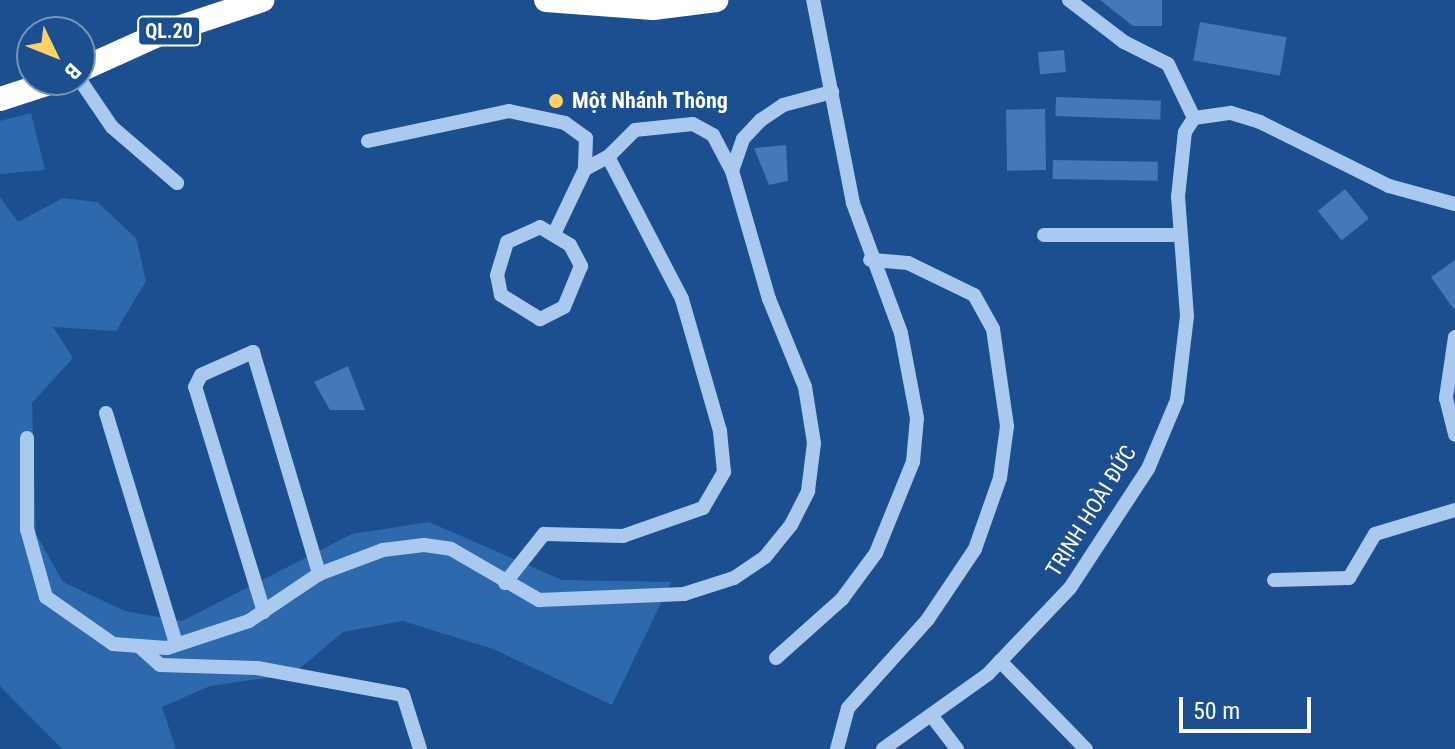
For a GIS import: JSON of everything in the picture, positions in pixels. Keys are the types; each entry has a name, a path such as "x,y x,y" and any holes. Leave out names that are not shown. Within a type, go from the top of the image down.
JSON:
{"highway":[{"name":"QL.20","path":"96,63 160,34 262,0"},
{"path":"546,0 653,8 716,0"}],"street":[{"path":"776,658 842,599 876,553 913,462 914,382 870,260 813,0"},
{"path":"1069,0 1124,42 1168,64 1194,118 1231,113 1260,122 1389,186 1455,204"},
{"path":"732,171 743,139 761,120 783,105 832,92"},
{"path":"91,96 112,127 177,183"},
{"path":"368,141 509,111 565,123 586,138 585,169 555,232"},
{"name":"TRỊNH HOÀI ĐỨC","path":"883,749 1000,661 1070,588 1148,469 1177,400 1187,316 1176,235 1185,132 1194,118"},
{"path":"27,438 27,529 46,597 113,644 176,644 264,612 319,574 383,550 424,545 451,549 539,600 570,603 684,594 734,578 765,557 791,525 808,491 814,443 805,387 769,299 732,171 713,135 693,124 635,130 608,157 585,169"},
{"path":"505,583 544,534 623,536 703,508 724,472 720,431 682,299 608,157"},
{"path":"540,227 555,232 581,266 564,307 540,319 501,295 499,265 507,242 540,227"},
{"path":"1044,235 1176,235"},
{"path":"837,749 848,708 928,619 975,549 1000,478 1007,426 993,329 974,295 908,263 870,260"},
{"path":"1455,337 1446,398 1455,435"},
{"path":"264,612 195,387 201,375 253,352 319,574"},
{"path":"106,413 176,644"},
{"path":"1274,580 1349,578 1375,534 1455,510"},
{"path":"139,646 160,665 257,668 403,695 420,749"},
{"path":"1000,661 1086,749"},
{"path":"931,715 957,749"}],"shaded area":[{"path":"31,113 45,170 0,174 0,121"},
{"path":"0,197 18,222 63,198 97,202 136,238 146,281 116,331 53,327 73,358 32,403 36,534 63,582 125,611 182,621 352,534 429,522 562,580 671,582 612,705 493,649 403,621 343,632 293,674 210,686 162,707 176,749 62,749 0,686"}],"building":[{"path":"1100,0 1162,0 1162,26 1133,26"},
{"path":"1200,22 1287,37 1280,76 1193,60"},
{"path":"1064,50 1066,72 1040,74 1038,52"},
{"path":"1056,97 1161,101 1160,120 1055,116"},
{"path":"1045,109 1046,170 1007,171 1006,110"},
{"path":"786,145 788,181 769,185 754,148"},
{"path":"1053,160 1158,162 1158,181 1053,179"},
{"path":"1345,189 1369,219 1342,241 1318,211"},
{"path":"1455,260 1455,311 1431,277"},
{"path":"348,366 365,410 330,410 314,382"}],"place":[{"name":"Một Nhánh Thông","path":"556,101"}]}
